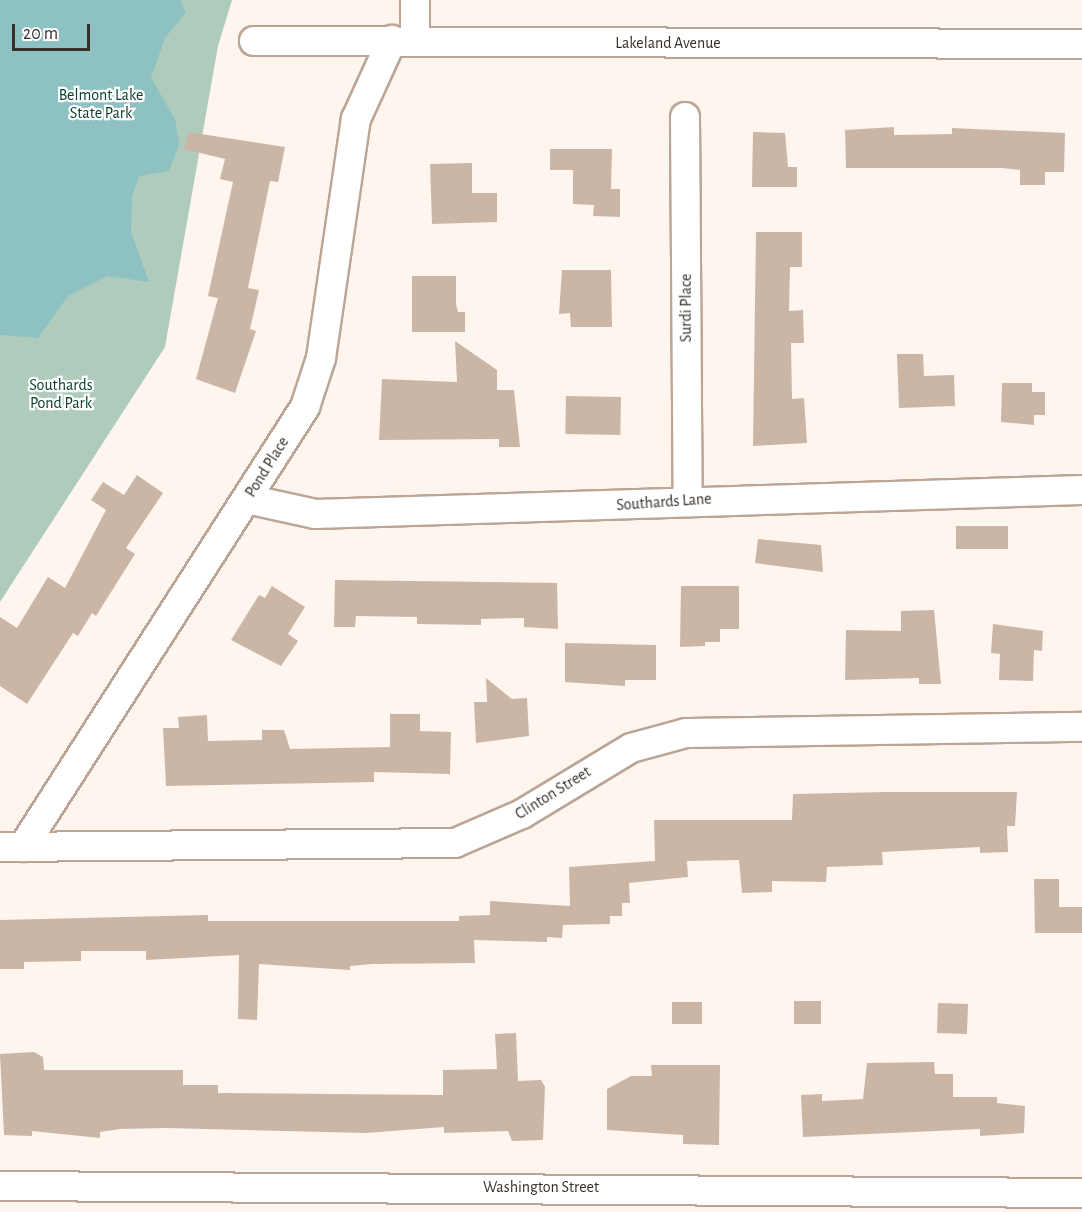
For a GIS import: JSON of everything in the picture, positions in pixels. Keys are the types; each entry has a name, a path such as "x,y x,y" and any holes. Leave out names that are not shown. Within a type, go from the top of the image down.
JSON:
{"street":[{"name":"Pond Place","path":"11,847 247,499 305,407 321,358 356,120 404,41 415,0"},
{"name":"Lakeland Avenue","path":"254,41 1082,44"},
{"name":"Surdi Place","path":"685,117 688,499"},
{"name":"Southards Lane","path":"247,499 315,514 688,499 1082,490"},
{"name":"Clinton Street","path":"11,847 454,843 522,814 631,748 686,733 1082,727"},
{"name":"Washington Street","path":"0,1186 643,1200 1082,1192"}],"green space":[{"name":"Belmont Lake State Park","path":"0,0 232,0 218,46 165,347 0,602"}],"water":[{"path":"0,0 180,0 186,12 165,38 151,78 175,119 179,144 169,171 139,176 132,196 131,232 149,282 107,276 68,296 38,338 0,335"}],"building":[{"path":"894,127 894,135 952,134 952,128 1065,133 1064,172 1045,172 1045,185 1020,185 1020,170 1002,168 846,168 845,130"},
{"path":"188,132 285,147 278,182 270,181 248,288 259,290 250,329 256,331 235,393 196,379 218,298 208,296 233,182 220,179 225,159 184,149"},
{"path":"753,132 785,133 788,167 797,167 797,187 752,187"},
{"path":"550,149 612,149 611,189 620,189 620,217 593,216 594,205 573,204 573,170 550,170"},
{"path":"472,163 472,193 497,193 497,222 432,224 430,164"},
{"path":"756,232 802,232 802,267 790,267 789,311 803,310 804,343 791,343 792,399 804,398 807,443 753,446"},
{"path":"562,270 611,270 612,327 571,327 570,313 559,314"},
{"path":"412,276 456,276 456,304 458,312 465,312 465,332 412,332"},
{"path":"455,341 497,370 497,390 514,390 520,447 499,447 499,439 379,440 382,379 457,382"},
{"path":"897,354 923,354 924,376 954,375 955,406 899,408"},
{"path":"1002,383 1032,383 1032,392 1045,392 1045,415 1034,415 1034,425 1001,422"},
{"path":"566,396 621,397 620,435 565,434"},
{"path":"137,475 163,493 126,548 135,554 96,616 92,613 78,636 73,633 27,704 0,686 0,617 17,628 48,577 65,588 106,510 91,500 103,482 124,495"},
{"path":"956,526 1008,526 1008,549 956,549"},
{"path":"758,539 821,545 823,572 755,563"},
{"path":"335,580 557,583 558,629 524,627 524,618 481,619 481,625 417,624 417,617 356,616 355,627 334,627"},
{"path":"272,586 305,607 288,634 298,641 281,666 231,640 259,595 265,598"},
{"path":"681,586 739,586 739,629 720,629 720,642 705,642 705,646 680,647"},
{"path":"934,610 941,684 919,684 919,678 845,680 846,630 901,631 901,611"},
{"path":"993,624 1043,631 1042,651 1034,650 1033,681 999,680 1000,654 991,653"},
{"path":"565,643 656,645 656,680 625,680 625,686 565,682"},
{"path":"486,678 512,699 527,698 529,736 476,743 474,702 487,702"},
{"path":"390,714 420,714 420,731 451,732 450,774 374,772 374,782 166,786 163,728 179,728 178,717 207,715 208,741 262,740 262,730 284,730 290,749 390,747"},
{"path":"1017,792 1015,826 1007,826 1008,852 980,853 980,847 882,852 883,865 827,867 826,882 772,881 772,892 742,893 739,860 687,861 688,877 629,883 630,903 622,903 622,916 610,916 610,924 563,925 562,938 547,937 547,942 474,940 475,963 372,964 350,966 350,970 259,964 257,1020 238,1019 239,955 146,960 146,951 81,951 81,961 24,962 24,969 0,969 0,920 208,915 208,921 459,921 459,916 490,915 490,901 570,906 569,867 655,861 654,820 792,820 793,794"},
{"path":"1034,879 1059,879 1059,907 1082,907 1082,933 1035,933"},
{"path":"794,1001 821,1001 821,1024 794,1024"},
{"path":"672,1002 702,1002 702,1024 672,1024"},
{"path":"938,1003 968,1004 967,1034 937,1033"},
{"path":"516,1033 518,1081 541,1080 545,1087 543,1140 512,1141 508,1131 444,1133 444,1127 366,1133 120,1129 100,1132 100,1138 32,1131 32,1136 4,1135 0,1054 34,1052 43,1057 44,1070 183,1070 183,1085 218,1085 218,1093 443,1095 443,1070 497,1069 495,1034"},
{"path":"934,1062 935,1074 953,1074 953,1097 997,1097 997,1103 1025,1106 1024,1133 980,1136 980,1129 803,1137 801,1095 822,1094 822,1101 863,1099 867,1063"},
{"path":"651,1065 720,1065 719,1145 683,1144 683,1135 607,1130 607,1089 631,1076 652,1076"}],"park label":[{"name":"Southards Pond Park","path":"61,394"}]}
